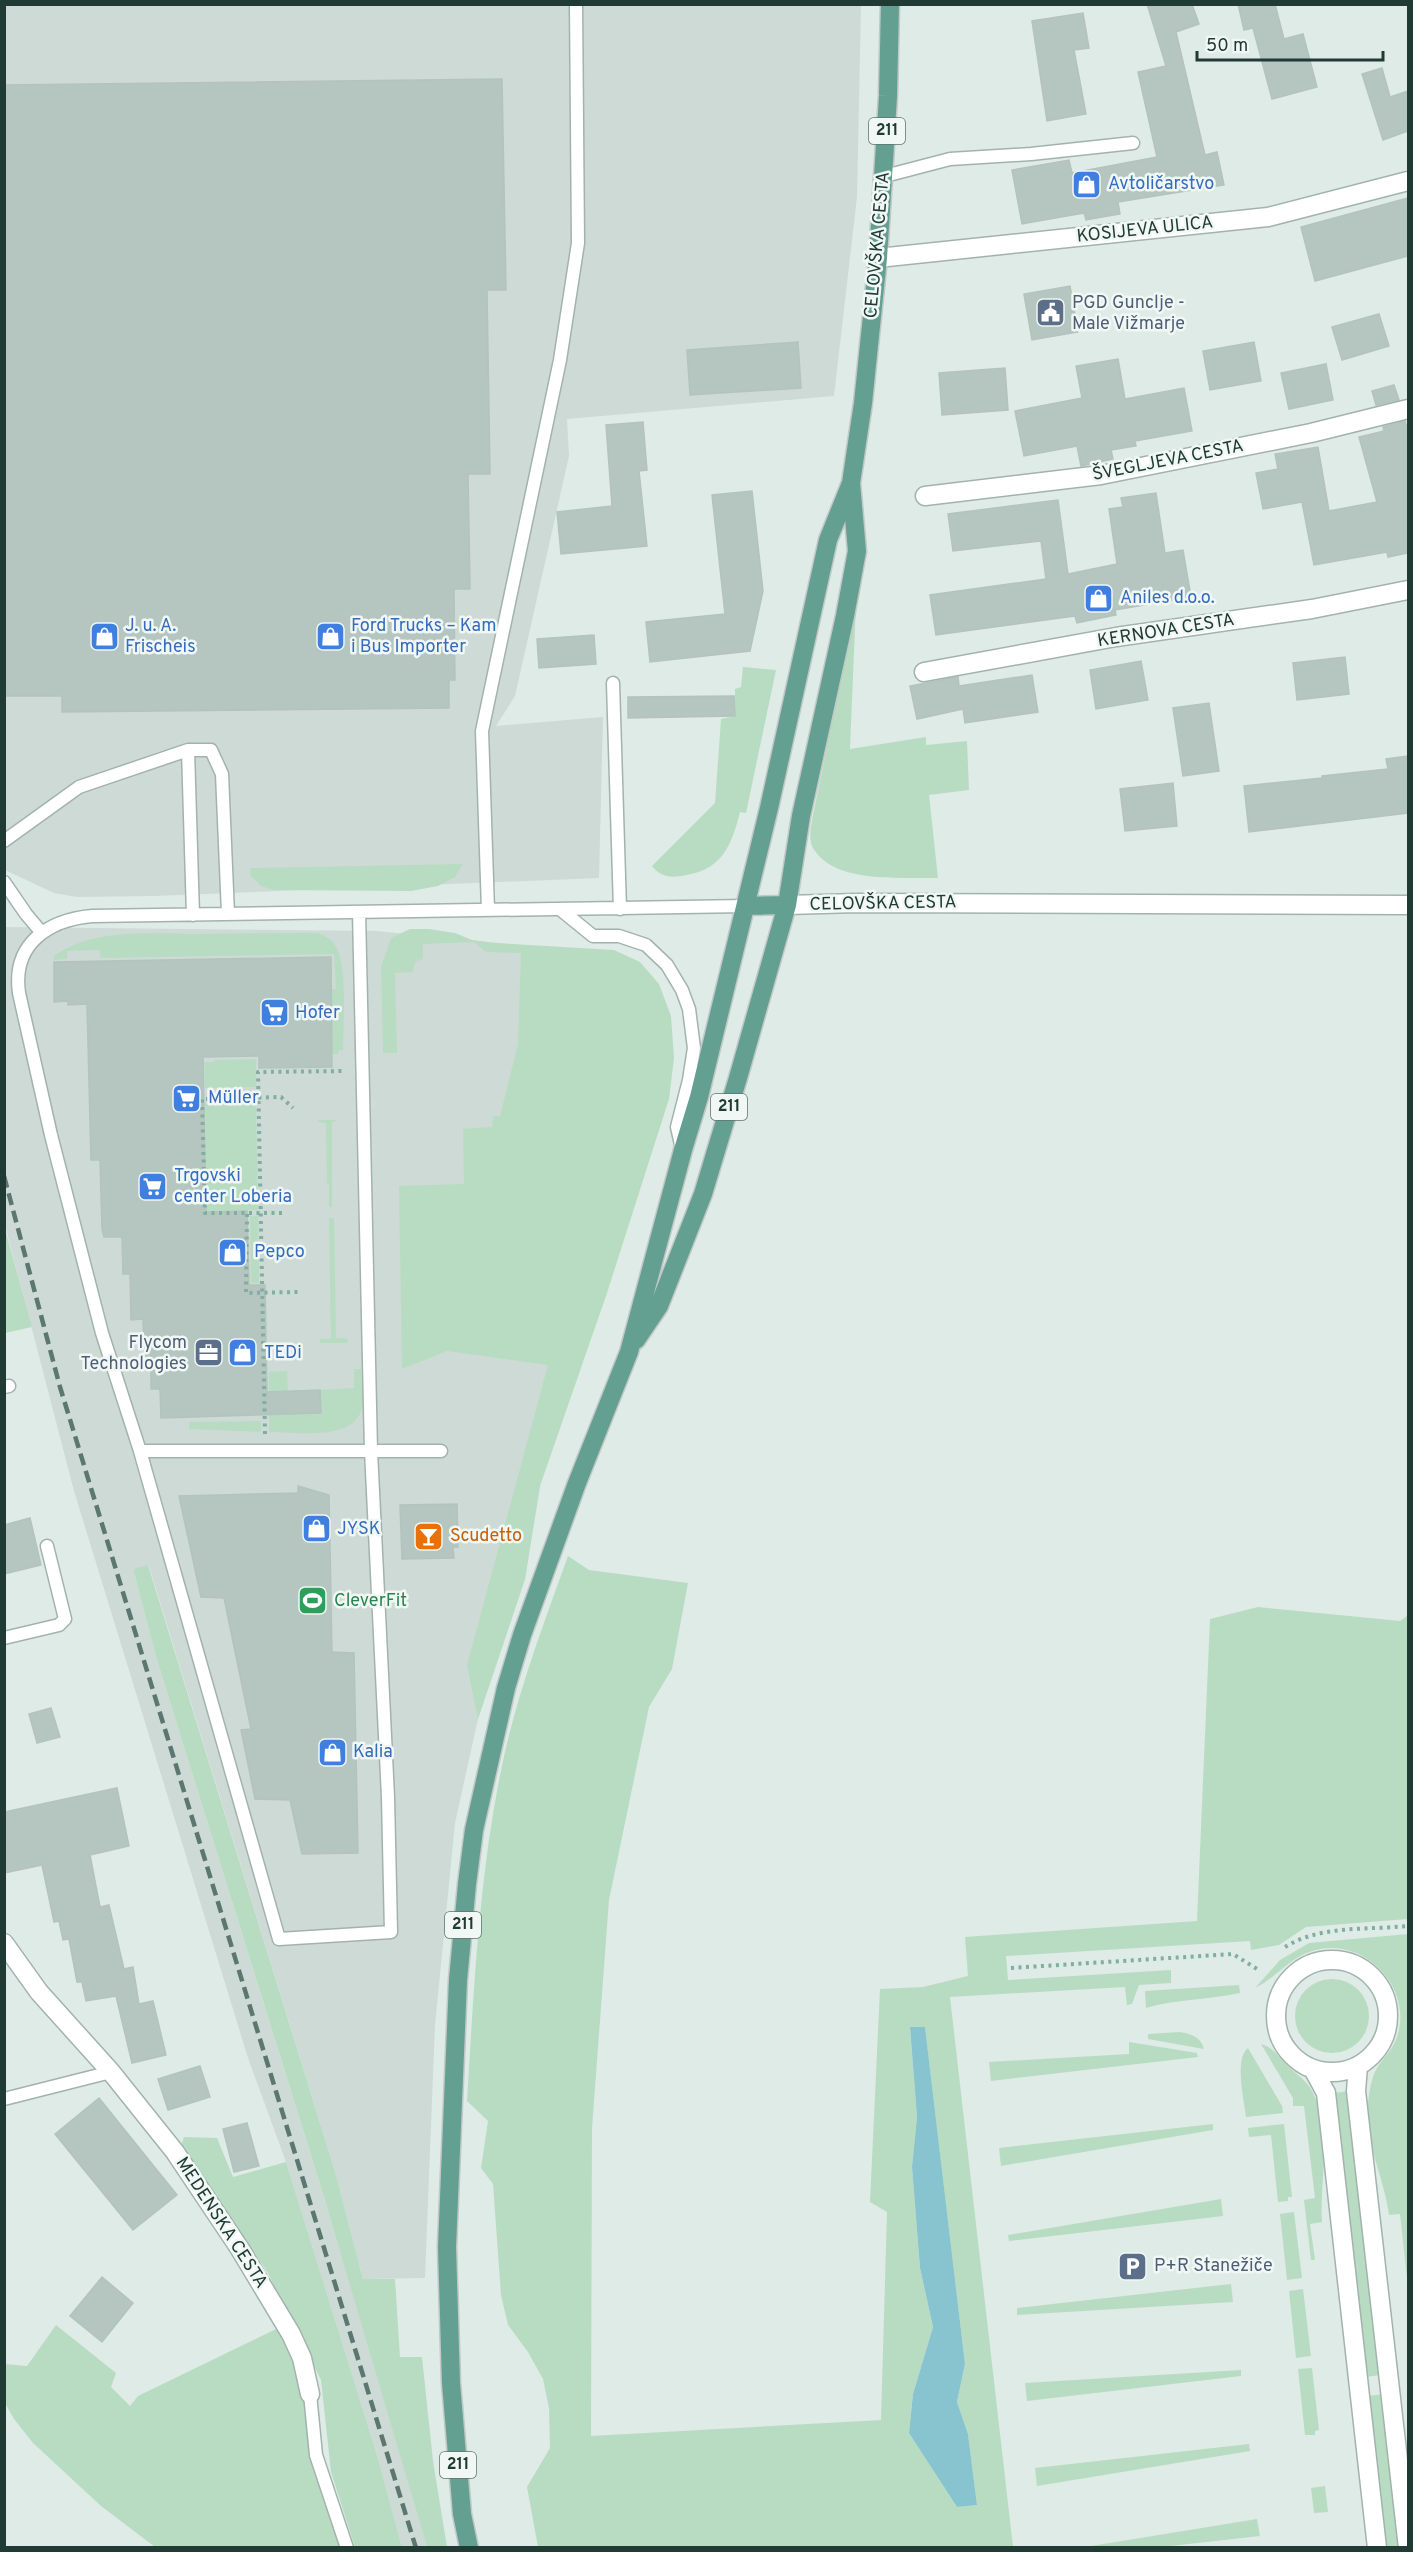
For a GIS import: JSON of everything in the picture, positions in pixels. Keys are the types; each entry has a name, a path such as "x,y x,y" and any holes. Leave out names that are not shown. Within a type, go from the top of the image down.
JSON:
{"main road":[{"name":"CELOVŠKA CESTA","path":"746,906 828,540 851,483 863,403 885,176 890,4"},
{"name":"CELOVŠKA CESTA","path":"787,905 801,816 857,551 851,483"},
{"path":"746,906 787,905"},
{"name":"211","path":"629,1352 659,1306 703,1194 787,905"},
{"name":"211","path":"469,2547 462,2514 450,2383 447,2247 451,2111 466,1884 474,1830 516,1656 577,1483 629,1352 682,1150 699,1098 746,906"}],"street":[{"name":"KOSIJEVA ULICA","path":"878,258 1268,217 1408,181"},
{"name":"ŠVEGLJEVA CESTA","path":"925,496 1101,475 1311,433 1408,409"},
{"name":"KERNOVA CESTA","path":"924,672 1116,638 1312,609 1408,590"},
{"name":"CELOVŠKA CESTA","path":"787,905 881,903 1408,905"},
{"name":"MEDENSKA CESTA","path":"4,1943 39,1992 111,2072 175,2152 240,2249 291,2334 302,2358 310,2394"},
{"path":"1326,1960 1346,1962 1363,1970 1377,1983 1386,2001 1388,2020 1383,2038 1373,2055 1358,2066 1338,2072 1313,2069 1294,2058 1286,2049 1277,2030 1276,2006 1282,1990 1292,1976 1308,1965 1326,1960"},
{"path":"1358,2066 1356,2091 1408,2547"},
{"path":"1313,2069 1326,2093 1377,2547"}],"lane":[{"path":"488,910 482,731 560,360 578,243 576,4"},
{"path":"885,176 950,159 1031,154 1133,143"},
{"path":"613,683 620,909"},
{"path":"188,750 194,915"},
{"path":"4,841 79,787 188,750 212,750 222,774 228,914"},
{"path":"4,882 42,933"},
{"path":"359,912 371,1451 388,1797 391,1932 279,1939 140,1451 102,1333 76,1235 19,993 18,970 21,960 42,933 59,922 82,917 228,914 488,910 561,910 746,906"},
{"path":"561,910 593,936 619,936 646,945 667,965 682,990 689,1010 694,1048 689,1080 677,1126 682,1150"},
{"path":"140,1451 441,1451"},
{"path":"4,1638 59,1625 65,1618 47,1546"},
{"path":"4,2099 111,2072"},
{"name":"MEDENSKA CESTA","path":"310,2394 316,2455 347,2547"}],"path":[{"path":"265,1452 258,1072 346,1071"},
{"path":"282,1213 205,1213 202,1099 281,1097 293,1108"},
{"path":"247,1214 246,1293 298,1292"},
{"path":"1285,1947 1298,1939 1314,1934 1408,1926"},
{"path":"1011,1968 1233,1954 1257,1969"}],"shaded area":[{"path":"4,5 861,5 857,197 834,396 567,419 569,456 515,696 496,726 603,717 599,878 155,896 77,897 54,893 5,870"},
{"path":"4,927 376,931 611,954 540,1486 525,1579 478,1719 455,1823 435,2025 425,2278 363,2279 336,2175 149,1566 133,1569 157,1660 361,2317 427,2547 402,2547 377,2455 286,2162 248,2058 74,1491 5,1225"}],"green space":[{"path":"856,604 850,749 926,737 926,745 967,741 969,790 929,795 938,878 889,878 855,874 825,862 811,843 813,815"},
{"path":"743,667 776,670 746,813 740,812 728,847 715,863 695,873 676,877 665,876 652,866 715,803 721,719 735,716 735,689 741,687"},
{"path":"463,864 455,877 438,886 411,891 274,890 261,886 251,876 250,868"},
{"path":"410,929 455,933 472,940 493,943 614,950 640,962 659,984 671,1016 674,1058 669,1099 607,1293 540,1486 525,1579 478,1719 467,1665 548,1365 447,1351 402,1369 399,1186 464,1184 463,1129 492,1127 493,1116 500,1116 518,1044 521,953 486,952 474,942 423,944 423,959 416,961 412,972 395,973 397,1053 383,1053 381,967 391,938"},
{"path":"318,933 334,944 340,956 342,968 343,1051 339,1050 338,1054 332,1054 332,989 336,989 334,954 100,958 100,950 67,951 67,959 54,960 54,956 88,940 125,934"},
{"path":"256,1059 256,1087 205,1088 204,1062"},
{"path":"256,1103 258,1210 207,1211 205,1104"},
{"path":"318,1120 339,1120 332,1122 332,1207 329,1207 329,1183 327,1183 326,1123 318,1122"},
{"path":"250,1216 258,1216 259,1283 251,1283"},
{"path":"329,1218 334,1218 336,1338 348,1339 347,1343 320,1343 320,1339 331,1339"},
{"path":"4,1225 32,1327 5,1333 4,1333"},
{"path":"354,1369 361,1369 363,1403 357,1418 349,1426 323,1433 269,1432 269,1372 287,1371 289,1413 320,1413 320,1390 354,1388"},
{"path":"261,1421 261,1432 189,1429 189,1422"},
{"path":"568,1556 589,1570 688,1583 672,1669 649,1707 609,1900 592,2128 591,2436 881,2420 887,2212 870,2202 880,1989 923,1987 968,1976 965,1937 1197,1921 1210,1619 1258,1607 1400,1621 1408,1615 1408,1919 1306,1927 1279,1945 1251,1950 1250,1941 1006,1956 1008,1980 1171,1970 1171,1983 1139,1985 1132,2004 1127,2005 1125,1987 950,1997 1013,2547 538,2547 527,2487 550,2448 549,2408 543,2379 528,2352 508,2325 501,2295 493,2184 481,2168 488,2121 467,2101 479,1930 495,1803 516,1709","holes":["910,2027 925,2028 965,2364 957,2402 968,2434 977,2505 957,2507 909,2433 913,2394 933,2327 920,2268 912,2167 917,2117"]},
{"path":"148,1565 336,2175 363,2279 395,2279 400,2357 422,2357 433,2461 447,2547 427,2547 327,2207 157,1660 133,1569"},
{"path":"1408,1934 1408,2288 1400,2214 1389,2215 1372,2146 1368,2118 1373,2076 1398,2034 1400,2015 1397,1998 1390,1982 1379,1968 1364,1957 1348,1950 1330,1948 1304,1954 1255,1988 1280,1960 1309,1943"},
{"path":"1332,1979 1353,1985 1363,1995 1369,2016 1363,2037 1353,2047 1332,2053 1311,2047 1301,2037 1295,2016 1301,1995 1311,1985"},
{"path":"1239,1985 1240,1993 1146,2008 1145,1991"},
{"path":"1179,2032 1194,2036 1204,2049 1148,2039 1148,2034"},
{"path":"1129,2042 1197,2053 1198,2057 991,2081 989,2062 1129,2054"},
{"path":"1261,2044 1273,2050 1307,2083 1322,2118 1324,2153 1322,2222 1310,2224 1315,2260 1311,2260 1304,2200 1315,2198 1304,2106 1293,2106 1293,2098"},
{"path":"1248,2048 1282,2106 1283,2113 1246,2117 1241,2070 1244,2053"},
{"path":"1349,2091 1380,2375 1366,2377 1334,2093"},
{"path":"1213,2124 1213,2130 1001,2166 999,2148"},
{"path":"1284,2124 1292,2197 1288,2197 1288,2201 1278,2202 1271,2135 1249,2137 1248,2128"},
{"path":"184,2137 217,2138 233,2177 286,2162 377,2455 402,2547 355,2547 331,2472 321,2380 268,2273 181,2146"},
{"path":"1221,2199 1223,2216 1009,2241 1008,2235"},
{"path":"1294,2212 1302,2278 1287,2280 1280,2214"},
{"path":"1231,2284 1233,2302 1017,2315 1017,2308"},
{"path":"1303,2289 1311,2356 1296,2358 1289,2291"},
{"path":"56,2325 116,2373 111,2387 130,2406 138,2396 276,2329 294,2361 303,2396 311,2451 318,2479 342,2547 155,2547 101,2506 33,2443 14,2419 5,2403 4,2364 27,2366"},
{"path":"1312,2368 1319,2430 1315,2431 1315,2435 1305,2435 1298,2369"},
{"path":"1241,2370 1241,2376 1027,2401 1025,2383"},
{"path":"1383,2394 1400,2547 1385,2547 1368,2396"},
{"path":"1249,2444 1250,2451 1037,2486 1035,2468"},
{"path":"1325,2486 1328,2512 1314,2513 1311,2488"},
{"path":"1257,2519 1260,2536 1162,2547 1085,2547"}],"water":[{"path":"910,2027 925,2027 965,2364 957,2402 968,2434 977,2505 957,2507 909,2433 913,2394 933,2327 920,2268 912,2167 917,2117"}],"building":[{"path":"1147,4 1192,4 1199,24 1176,32 1205,155 1217,152 1224,185 1118,202 1120,214 1086,220 1084,213 1022,224 1012,170 1069,160 1072,173 1157,157 1138,72 1166,66"},
{"path":"1238,4 1275,4 1284,39 1303,34 1317,87 1272,99 1253,28 1244,30"},
{"path":"1083,13 1089,48 1074,50 1086,114 1047,121 1032,21"},
{"path":"1382,68 1390,97 1408,91 1408,131 1383,140 1362,74"},
{"path":"502,79 506,290 487,290 490,474 468,474 470,589 454,589 455,680 449,680 449,708 62,712 62,696 4,696 4,85"},
{"path":"1408,198 1408,256 1315,281 1301,227"},
{"name":"PGD Gunclje - Male Vižmarje","path":"1070,286 1078,332 1032,340 1024,294"},
{"path":"1379,314 1389,346 1342,360 1332,327"},
{"path":"798,342 801,388 690,395 687,350"},
{"path":"1254,342 1261,381 1210,390 1203,351"},
{"path":"1118,359 1125,399 1184,388 1192,431 1135,441 1136,446 1111,450 1113,459 1081,466 1077,446 1024,456 1015,411 1082,398 1076,366"},
{"path":"1326,364 1333,400 1289,409 1281,373"},
{"path":"1005,368 1008,410 942,415 939,373"},
{"path":"1394,385 1399,400 1376,405 1372,391"},
{"path":"1405,421 1408,432 1408,553 1388,557 1387,552 1314,565 1302,502 1263,509 1256,473 1278,469 1275,454 1318,447 1329,511 1377,502 1359,437 1384,431 1383,427"},
{"path":"643,422 647,470 639,471 647,546 561,554 557,512 612,506 606,425"},
{"path":"752,491 763,591 750,651 650,662 646,622 725,614 712,495"},
{"path":"1156,493 1165,553 1183,550 1191,597 1115,610 1116,615 1077,623 1075,616 936,635 930,595 1046,579 1041,541 953,551 948,514 1058,500 1068,574 1117,564 1109,509 1123,507 1121,498"},
{"path":"594,635 596,664 539,668 537,639"},
{"path":"1345,657 1349,694 1297,700 1293,663"},
{"path":"1141,661 1148,700 1096,709 1090,670"},
{"path":"1032,675 1038,712 965,723 963,709 917,719 910,686 958,677 959,686"},
{"path":"734,696 735,716 628,718 628,697"},
{"path":"1209,703 1219,771 1183,776 1173,708"},
{"path":"1408,756 1408,813 1249,832 1244,786 1388,769 1386,759"},
{"path":"1173,783 1177,826 1125,831 1120,789"},
{"name":"Trgovski center Loberia","path":"331,957 332,1067 259,1068 259,1056 203,1057 206,1212 247,1211 249,1285 265,1285 267,1392 320,1390 321,1413 161,1418 160,1389 151,1389 151,1356 144,1356 143,1319 131,1320 130,1274 123,1274 122,1237 104,1237 102,1229 100,1160 91,1160 87,1004 68,1005 68,1001 54,1002 54,962"},
{"path":"298,1486 329,1495 332,1652 354,1653 358,1853 302,1854 290,1800 255,1799 241,1730 251,1729 224,1598 201,1597 179,1496 298,1493"},
{"name":"Scudetto","path":"457,1504 458,1547 453,1547 454,1558 402,1559 400,1505"},
{"path":"30,1518 41,1565 4,1574 4,1525"},
{"path":"51,1708 60,1737 37,1743 29,1714"},
{"path":"117,1788 129,1846 90,1855 100,1907 109,1905 124,1969 133,1967 139,2004 153,2001 166,2055 132,2063 116,1996 86,2001 82,1982 77,1982 69,1939 63,1940 59,1921 54,1922 42,1865 4,1873 4,1812"},
{"path":"200,2066 210,2097 168,2110 158,2079"},
{"path":"99,2098 177,2195 133,2230 55,2134"},
{"path":"247,2123 259,2166 234,2172 223,2129"},
{"path":"102,2277 133,2303 102,2342 70,2316"}],"railway":[{"path":"4,1176 60,1387 416,2548"}],"place":[{"name":"Avtoličarstvo","path":"1087,184"},
{"name":"PGD Gunclje - Male Vižmarje","path":"1051,313"},
{"name":"Aniles d.o.o.","path":"1099,598"},
{"name":"J. u. A. Frischeis","path":"104,636"},
{"name":"Ford Trucks – Kam i Bus Importer","path":"330,636"},
{"name":"Hofer","path":"274,1013"},
{"name":"Müller","path":"187,1098"},
{"name":"Trgovski center Loberia","path":"153,1186"},
{"name":"Pepco","path":"233,1252"},
{"name":"Flycom Technologies","path":"208,1353"},
{"name":"TEDi","path":"243,1353"},
{"name":"JYSK","path":"316,1529"},
{"name":"Scudetto","path":"429,1536"},
{"name":"CleverFit","path":"313,1601"},
{"name":"Kalia","path":"332,1752"},
{"name":"P+R Stanežiče","path":"1133,2266"}]}
